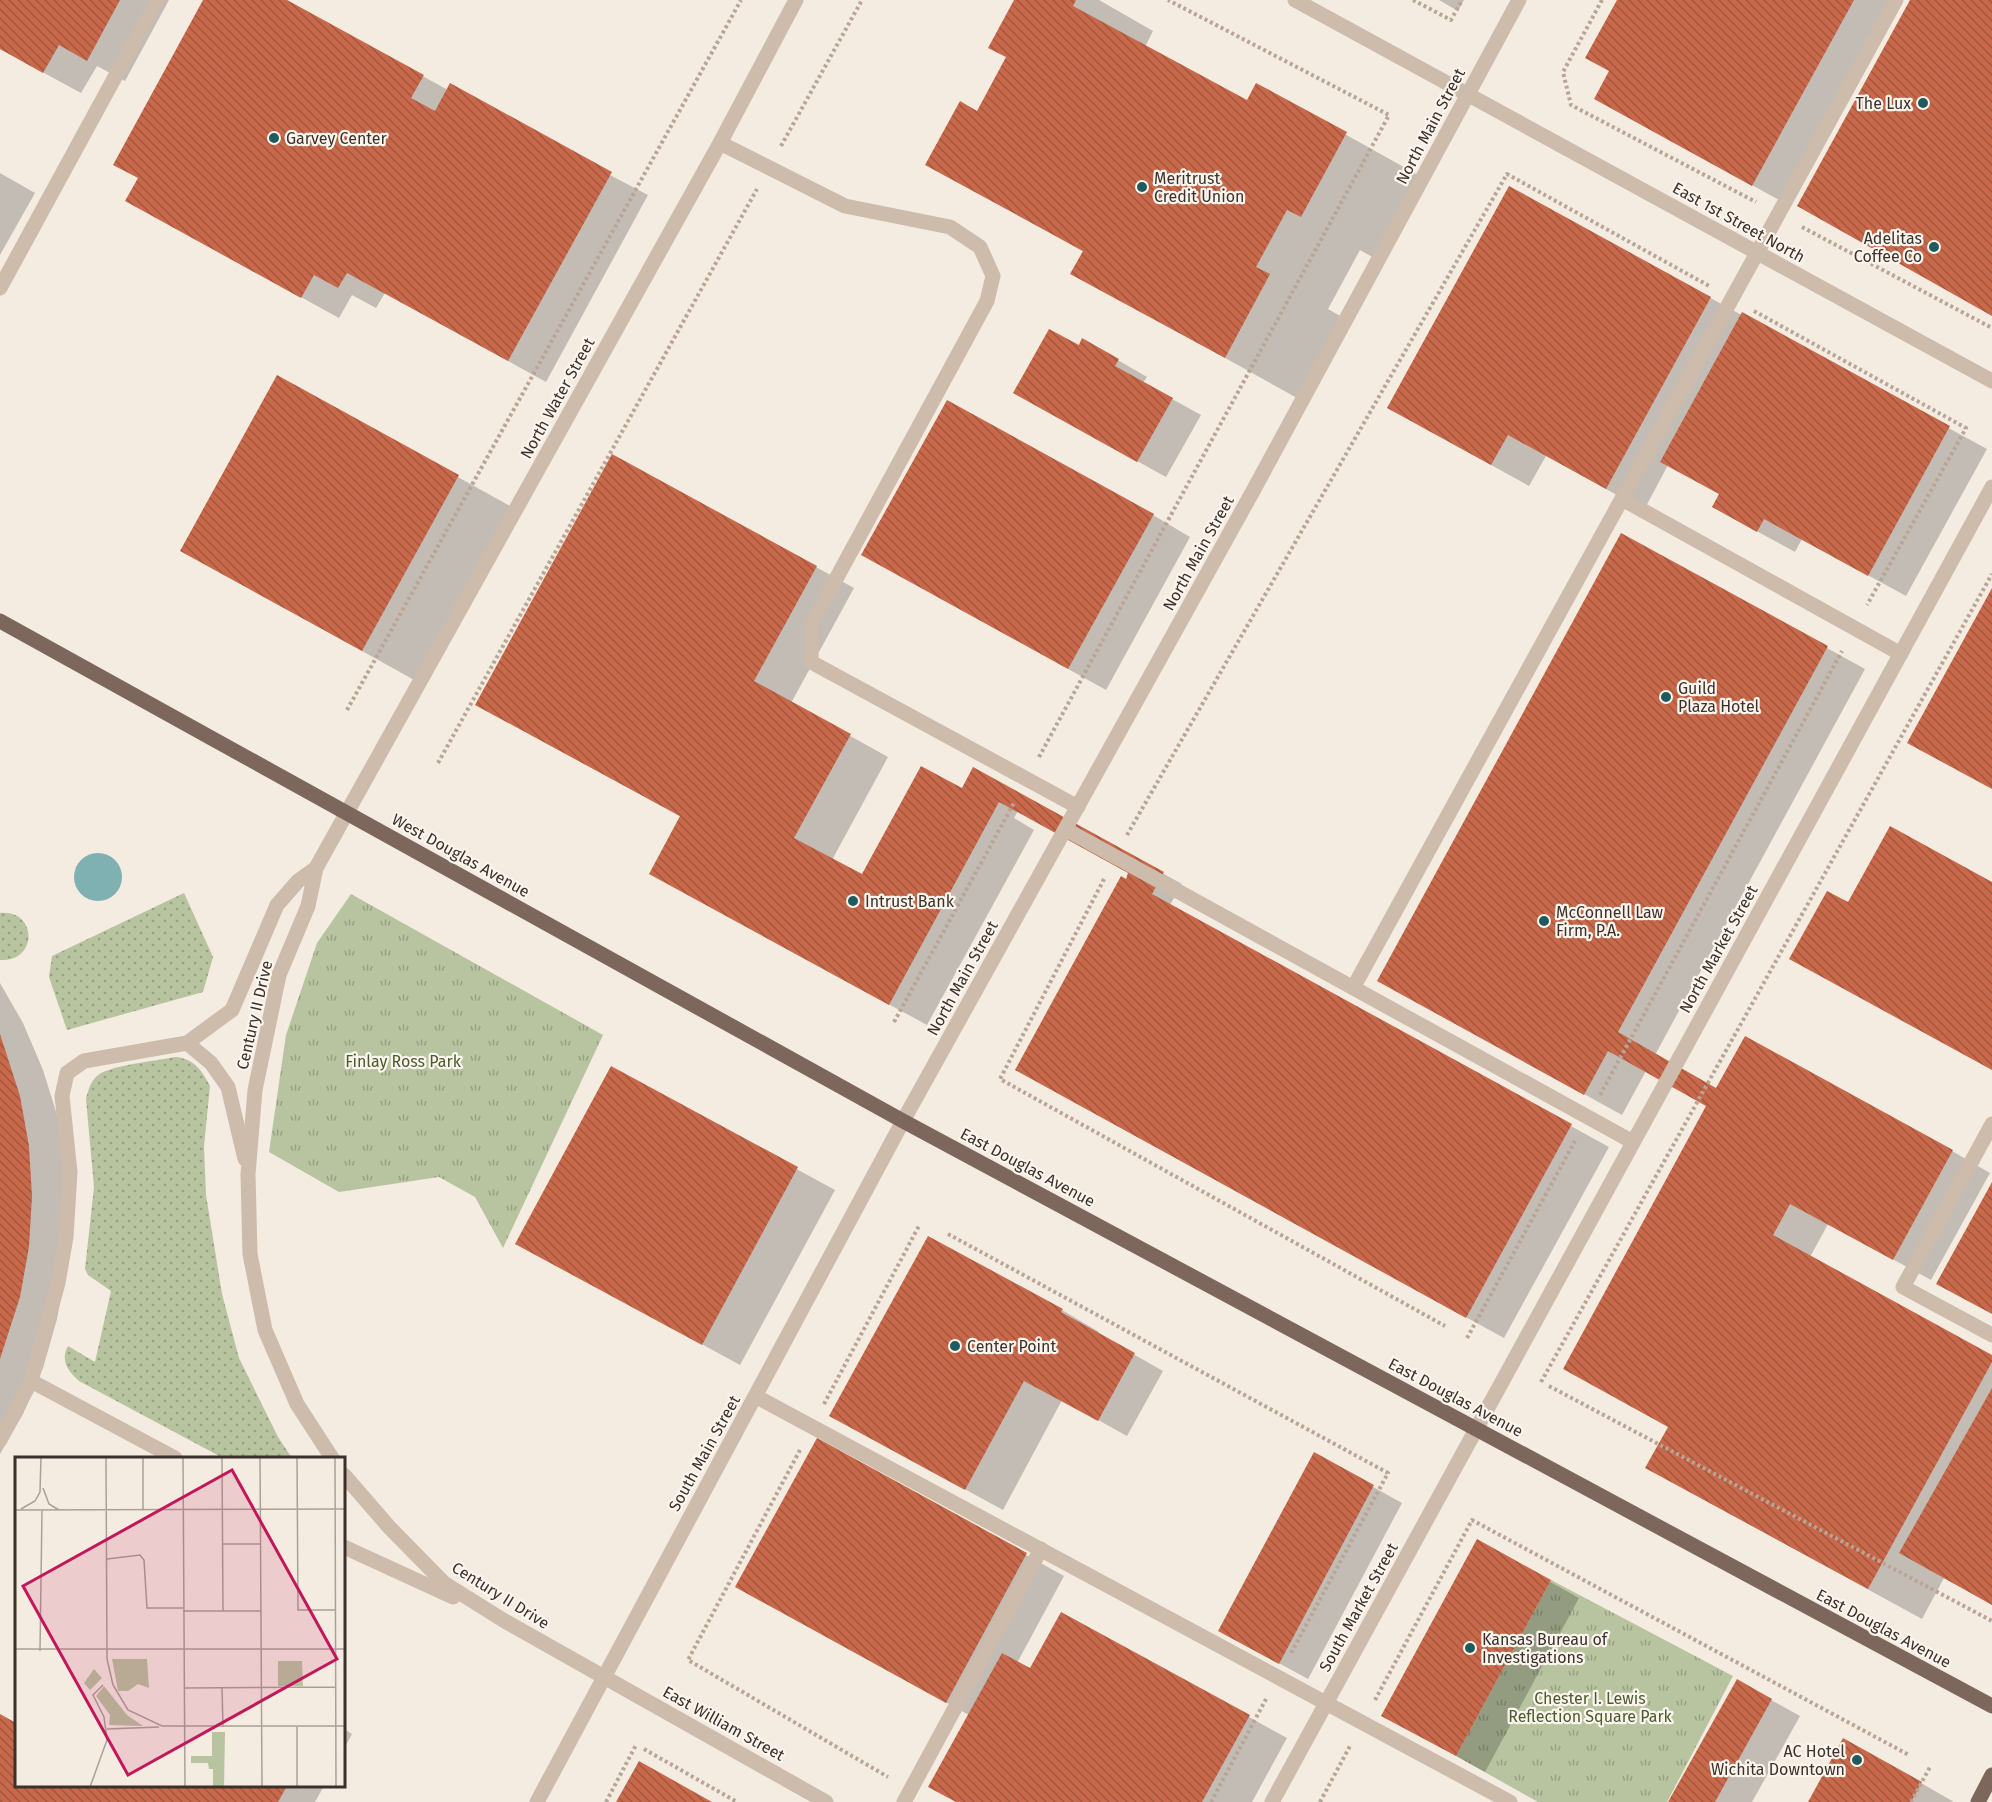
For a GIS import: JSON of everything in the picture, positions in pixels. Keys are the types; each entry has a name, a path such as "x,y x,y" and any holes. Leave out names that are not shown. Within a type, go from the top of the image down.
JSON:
{"main road":[{"name":"West Douglas Avenue","path":"0,621 903,1121"},
{"name":"East Douglas Avenue","path":"903,1121 1992,1706"},
{"path":"1978,1802 1992,1775"}],"street":[{"path":"0,288 157,0"},
{"name":"North Water Street","path":"346,812 720,143 796,0"},
{"name":"East 1st Street North","path":"1295,0 1992,381"},
{"name":"North Main Street","path":"903,1121 1078,807 1520,0"},
{"path":"1353,988 1896,0"},
{"path":"720,143 845,206 950,227 981,247 993,276 987,301 811,625 811,662 1078,807"},
{"name":"North Market Street","path":"1477,1429 1992,487"},
{"path":"1622,499 1901,654"},
{"name":"Century II Drive","path":"331,1457 297,1404 265,1330 250,1254 248,1174 255,1090 279,975 308,906 316,868 346,812"},
{"path":"1065,830 1633,1142"},
{"name":"Century II Drive","path":"248,1174 228,1087 211,1063 187,1043 232,1010 277,905 298,881 316,868"},
{"path":"0,1440 31,1381 58,1283 66,1237 70,1172 62,1096 67,1073 84,1061 187,1043"},
{"name":"South Main Street","path":"537,1802 903,1121"},
{"path":"1992,1124 1903,1287 1992,1335"},
{"path":"31,1381 173,1457"},
{"path":"755,1396 1510,1802"},
{"name":"South Market Street","path":"1272,1802 1477,1429"},
{"name":"Century II Drive","path":"345,1476 389,1527 444,1583 502,1620 603,1676"},
{"path":"345,1547 502,1620"},
{"path":"907,1796 1041,1549"},
{"name":"East William Street","path":"603,1676 826,1802"}],"path":[{"path":"346,710 741,0"},
{"path":"438,763 862,0"},
{"path":"894,1022 1389,115 1168,0"},
{"path":"1413,0 1451,20 1462,0"},
{"path":"1602,0 1563,72 1571,105 1992,328"},
{"path":"1541,1382 1992,574"},
{"path":"1000,1079 1445,1326"},
{"path":"907,1796 688,1660 920,1224"},
{"path":"948,1234 1388,1473 1211,1802"},
{"path":"1549,1386 1992,1621"},
{"path":"1320,1802 1472,1520 1909,1755"},
{"path":"606,1802 636,1745"},
{"path":"644,1749 737,1802"},
{"path":"1911,1802 1930,1767"}],"green space":[{"path":"184,893 213,957 203,992 67,1030 49,977 52,956"},
{"name":"Finlay Ross Park","path":"351,894 603,1035 503,1248 475,1197 439,1177 339,1192 269,1152 286,1035 317,943"},
{"path":"0,913 12,914 21,919 27,927 28,936 27,945 22,953 13,958 0,960"},
{"path":"181,1058 192,1062 210,1086 204,1146 206,1195 222,1294 239,1358 278,1437 291,1457 221,1457 79,1381 66,1365 65,1356 68,1346 95,1362 111,1291 88,1275 85,1269 94,1187 86,1099 88,1090 96,1077 102,1073 133,1064"},
{"name":"Chester I. Lewis Reflection Square Park","path":"1551,1580 1733,1676 1667,1802 1538,1802 1456,1756"}],"water":[{"path":"93,853 103,853 118,863 122,877 121,886 112,897 103,901 93,901 78,891 74,882 74,872 84,857"}],"building":[{"path":"0,0 120,0 87,61 59,45 43,73 0,49"},
{"name":"Garvey Center","path":"203,0 287,0 424,75 411,98 435,111 450,83 612,172 508,361 347,273 338,288 314,275 301,298 125,201 138,178 113,165"},
{"name":"Meritrust Credit Union","path":"1014,0 1076,0 1073,6 1247,100 1256,83 1347,132 1301,217 1287,210 1256,267 1270,274 1225,358 1070,274 1083,251 925,165 960,101 977,111 1006,57 988,48"},
{"path":"1617,0 1854,0 1752,186 1594,99 1609,71 1585,58"},
{"name":"The Lux","path":"1910,0 1992,0 1992,316 1797,206"},
{"path":"1509,186 1711,297 1606,489 1508,435 1491,465 1387,408"},
{"path":"1742,312 1950,426 1868,576 1764,519 1757,532 1712,507 1719,494 1660,462"},
{"path":"1049,329 1079,345 1082,338 1119,359 1115,366 1173,398 1137,462 1013,393"},
{"path":"277,375 459,475 362,651 180,551"},
{"path":"947,400 1154,514 1068,669 861,555"},
{"path":"612,454 817,566 754,681 851,734 794,838 862,874 921,766 962,788 973,767 1164,872 1152,894 1572,1124 1466,1318 1015,1070 1121,876 1126,879 1128,873 999,802 889,1005 649,874 680,816 475,705"},
{"path":"1621,533 1828,646 1618,1032 1716,1088 1745,1036 1953,1150 1893,1260 1790,1204 1773,1235 1992,1355 1992,1362 1868,1589 1645,1468 1668,1427 1563,1369 1706,1106 1608,1051 1584,1095 1377,981"},
{"path":"1992,588 1992,789 1907,743"},
{"path":"1890,826 1992,882 1992,1070 1789,959 1827,891 1848,902"},
{"path":"0,1034 20,1096 29,1146 32,1196 29,1247 20,1297 0,1359"},
{"path":"611,1066 798,1167 702,1345 515,1244"},
{"path":"1992,1182 1992,1314 1936,1284"},
{"name":"Center Point","path":"928,1236 1063,1309 1061,1312 1135,1353 1098,1421 1024,1381 965,1490 829,1416"},
{"path":"1992,1388 1992,1605 1899,1553"},
{"path":"817,1438 1027,1553 946,1703 735,1587"},
{"path":"1314,1452 1374,1485 1279,1664 1218,1631"},
{"path":"1477,1539 1551,1580 1456,1756 1381,1716"},
{"path":"1061,1612 1250,1715 1202,1802 956,1802 928,1787 1002,1653 1030,1668"},
{"path":"1737,1679 1772,1699 1715,1802 1668,1802"},
{"path":"0,1714 15,1722 15,1787 286,1787 278,1802 0,1802"},
{"name":"AC Hotel Wichita Downtown","path":"1843,1738 1922,1782 1911,1802 1808,1802"},
{"path":"639,1761 712,1802 616,1802"}],"place":[{"name":"The Lux","path":"1923,103"},
{"name":"Garvey Center","path":"274,138"},
{"name":"Meritrust Credit Union","path":"1142,187"},
{"name":"Adelitas Coffee Co","path":"1934,247"},
{"name":"Guild Plaza Hotel","path":"1666,697"},
{"name":"Intrust Bank","path":"853,901"},
{"name":"McConnell Law Firm, P.A.","path":"1544,921"},
{"name":"Center Point","path":"955,1346"},
{"name":"Kansas Bureau of Investigations","path":"1470,1648"},
{"name":"AC Hotel Wichita Downtown","path":"1857,1760"}]}
